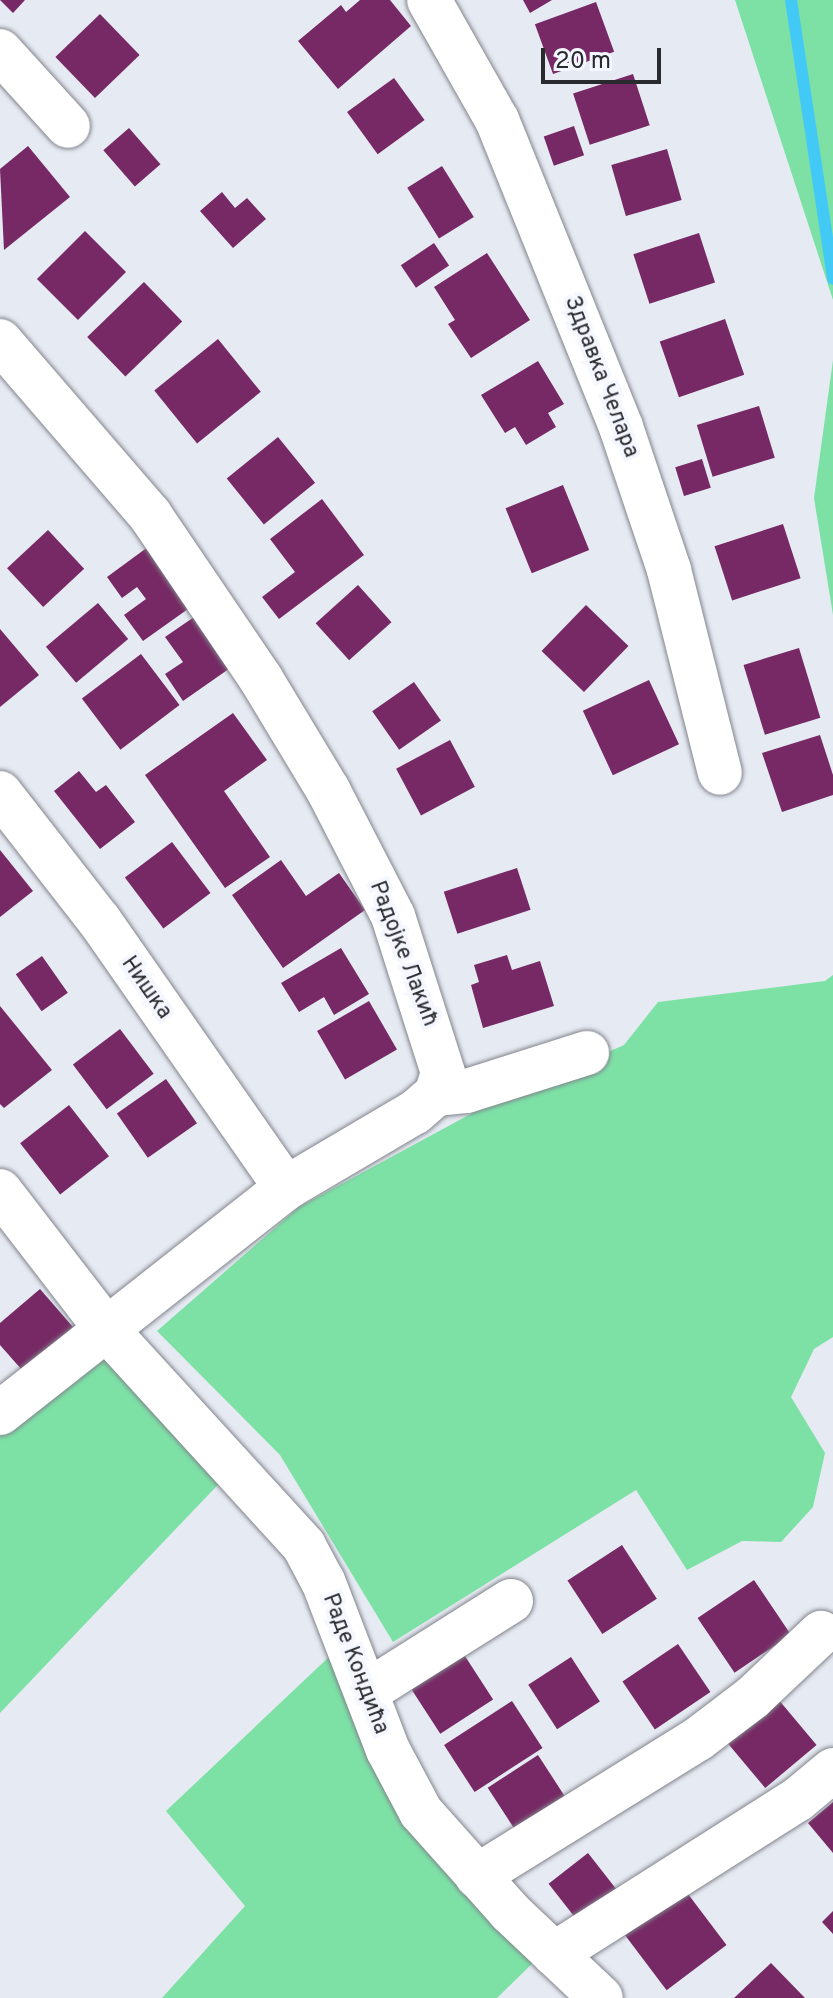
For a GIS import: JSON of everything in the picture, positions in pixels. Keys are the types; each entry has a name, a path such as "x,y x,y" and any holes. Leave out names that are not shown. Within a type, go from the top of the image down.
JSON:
{"street":[{"name":"Здравка Челара","path":"429,0 497,120 601,374 669,570 720,773"},
{"path":"0,51 68,126"},
{"name":"Радојке Лакић","path":"0,341 150,515 192,573 328,790 393,916 425,1002 443,1066 436,1094"},
{"name":"Нишка","path":"0,793 99,920 286,1188"},
{"path":"0,1413 286,1188 415,1112 436,1094 467,1091 587,1053"},
{"name":"Раде Кондића","path":"0,1191 107,1330 304,1546 368,1691 404,1787 477,1876 601,1998"},
{"path":"368,1691 511,1601"},
{"path":"477,1876 698,1739 752,1698 821,1633"},
{"path":"554,1954 797,1800 833,1770"}],"green space":[{"path":"735,0 833,0 833,300"},
{"path":"833,360 833,615 814,498"},
{"path":"833,975 833,1337 814,1349 791,1397 825,1453 813,1507 781,1542 742,1541 687,1570 636,1490 393,1642 280,1455 157,1331 299,1207 489,1104 624,1045 658,1002 825,981"},
{"path":"107,1330 233,1469 0,1713 0,1414"},
{"path":"331,1655 386,1793 402,1818 536,1960 497,1998 162,1998 245,1906 166,1811"}],"building":[{"path":"0,0 25,0 13,13"},
{"path":"360,0 390,0 411,26 338,89 298,41 341,5 346,12"},
{"path":"523,0 552,0 530,13"},
{"path":"596,2 614,52 553,74 535,24"},
{"path":"100,14 140,55 95,98 55,57"},
{"path":"633,74 650,125 590,145 573,93"},
{"path":"394,78 425,120 378,154 347,112"},
{"path":"574,126 584,155 554,166 544,136"},
{"path":"129,128 160,164 135,187 103,150"},
{"path":"28,146 70,197 4,250 0,169"},
{"path":"667,149 682,200 626,216 611,165"},
{"path":"442,166 474,217 439,239 407,188"},
{"path":"222,192 235,208 247,198 266,219 233,248 200,211"},
{"path":"85,231 126,272 78,320 37,279"},
{"path":"699,233 715,282 649,304 633,254"},
{"path":"434,243 449,265 416,288 401,265"},
{"path":"487,253 530,320 471,358 448,324 455,320 434,287"},
{"path":"144,282 182,322 125,376 87,337"},
{"path":"725,319 744,375 679,397 660,341"},
{"path":"218,339 261,392 197,443 154,391"},
{"path":"538,361 564,404 548,413 556,427 526,445 515,427 505,433 481,395"},
{"path":"759,406 775,458 713,477 697,425"},
{"path":"278,437 315,483 264,524 227,479"},
{"path":"702,459 711,488 684,496 675,467"},
{"path":"563,485 589,550 532,573 506,508"},
{"path":"322,499 364,555 279,619 262,597 295,572 270,539"},
{"path":"783,524 801,578 732,600 715,546"},
{"path":"48,530 84,569 43,607 7,568"},
{"path":"152,544 195,604 143,641 124,615 146,599 137,587 122,598 107,577"},
{"path":"358,585 391,622 349,660 316,623"},
{"path":"98,603 128,639 76,683 46,647"},
{"path":"586,605 628,646 584,692 542,651"},
{"path":"197,615 233,666 183,701 165,674 183,662 165,637"},
{"path":"0,629 39,675 0,707"},
{"path":"799,648 820,718 765,735 744,665"},
{"path":"141,654 180,705 120,750 82,699"},
{"path":"649,680 679,744 613,775 583,711"},
{"path":"414,682 441,721 399,750 372,711"},
{"path":"233,713 267,760 224,791 270,857 225,888 145,775"},
{"path":"820,735 833,775 833,795 782,812 762,753"},
{"path":"450,740 475,787 421,815 396,769"},
{"path":"79,771 96,792 106,785 135,822 100,849 54,791"},
{"path":"172,842 211,893 163,929 125,878"},
{"path":"0,850 33,891 0,917"},
{"path":"281,860 306,896 339,873 365,910 283,968 232,895"},
{"path":"517,868 531,910 457,934 444,892"},
{"path":"341,948 369,994 334,1015 324,997 299,1012 281,983"},
{"path":"507,955 512,970 540,961 554,1006 483,1028 471,985 479,982 474,965"},
{"path":"42,956 68,993 42,1011 16,974"},
{"path":"369,1001 397,1049 345,1079 317,1031"},
{"path":"0,1006 52,1070 4,1108 0,1104"},
{"path":"120,1029 154,1074 107,1109 73,1065"},
{"path":"166,1079 197,1123 148,1158 117,1113"},
{"path":"69,1105 109,1156 60,1194 20,1143"},
{"path":"40,1289 73,1327 22,1370 0,1345 0,1323"},
{"path":"622,1545 657,1599 602,1634 567,1580"},
{"path":"754,1580 791,1635 735,1673 698,1618"},
{"path":"678,1644 710,1692 655,1730 622,1681"},
{"path":"461,1650 493,1699 440,1734 408,1684"},
{"path":"571,1657 600,1701 557,1729 528,1685"},
{"path":"778,1699 817,1745 765,1788 727,1742"},
{"path":"512,1701 542,1748 475,1792 444,1745"},
{"path":"538,1755 568,1801 518,1834 488,1788"},
{"path":"833,1802 833,1853 808,1823"},
{"path":"588,1853 617,1890 578,1921 549,1884"},
{"path":"685,1890 727,1945 667,1990 625,1935"},
{"path":"833,1911 833,1934 822,1922"},
{"path":"771,1963 805,1998 734,1998"}],"waterway":[{"path":"791,0 833,279"}]}
